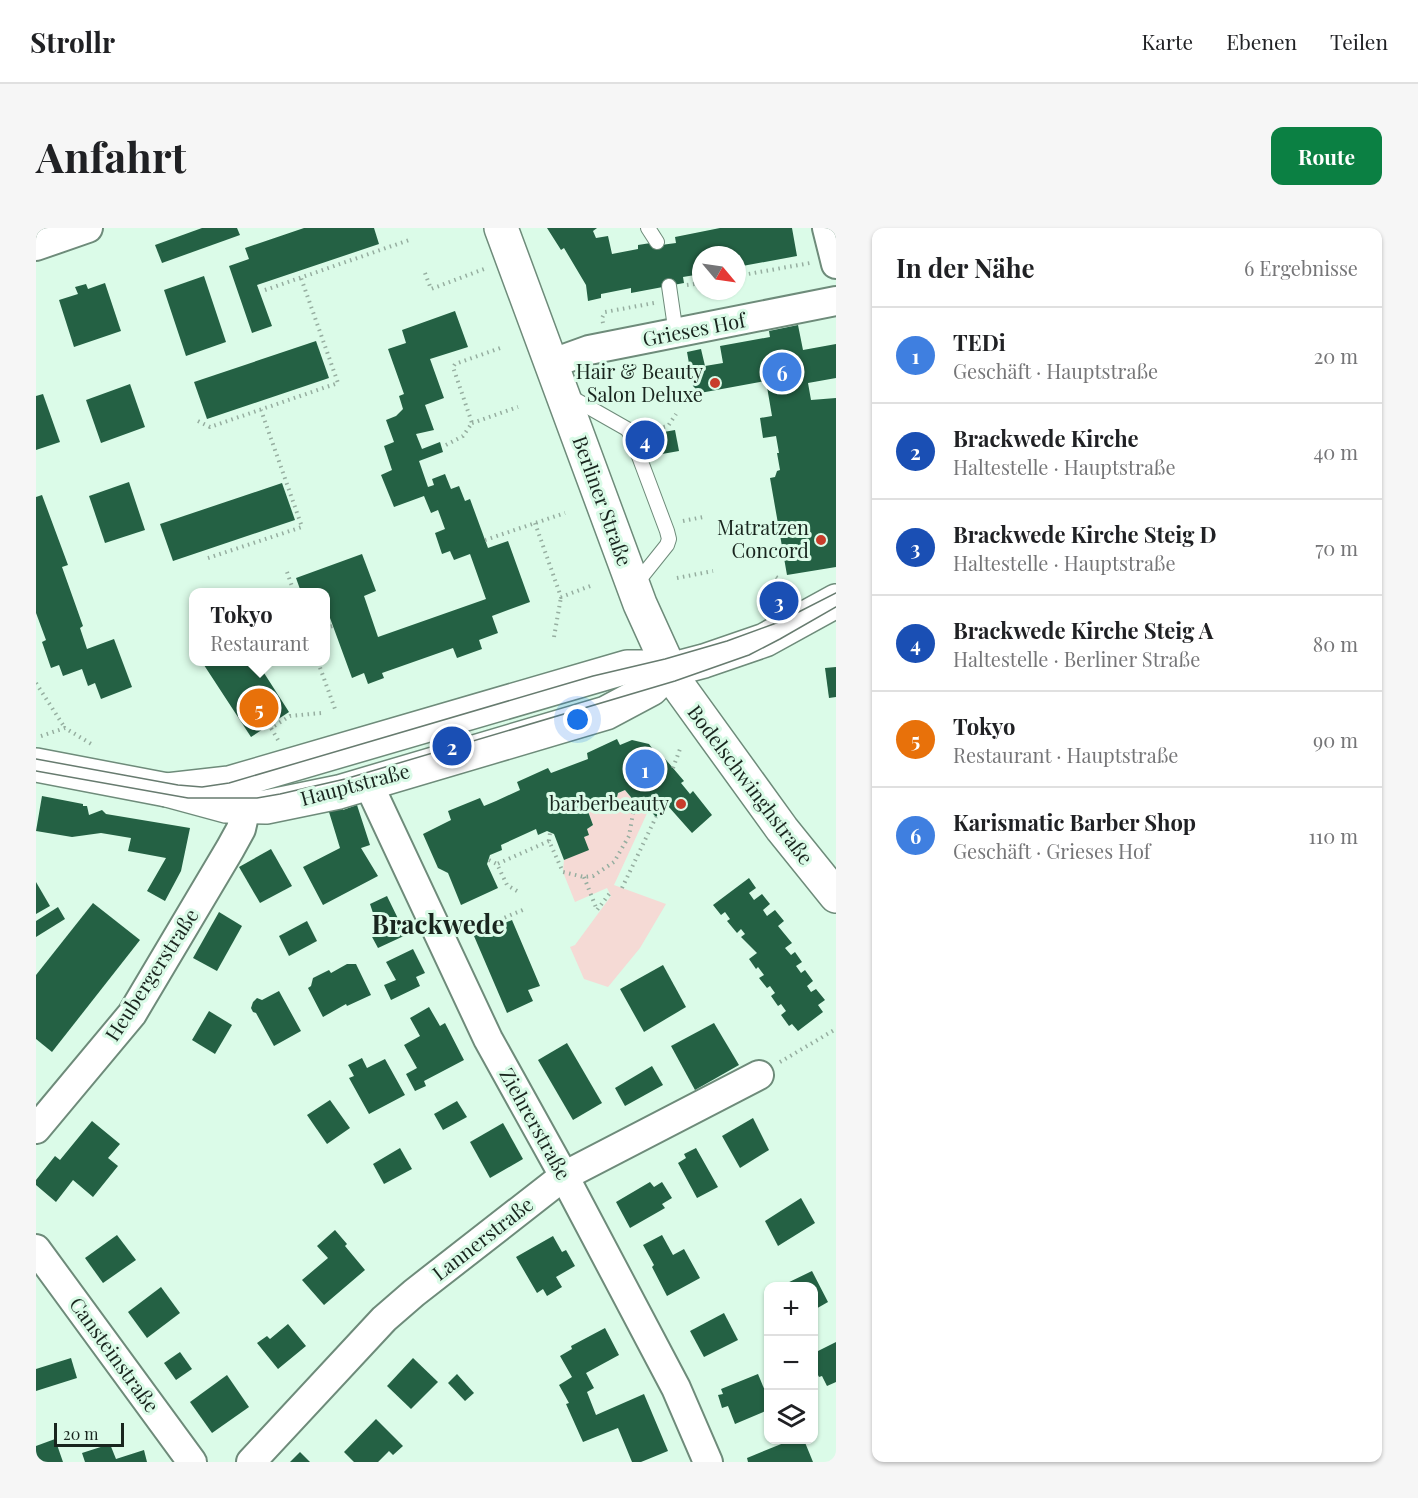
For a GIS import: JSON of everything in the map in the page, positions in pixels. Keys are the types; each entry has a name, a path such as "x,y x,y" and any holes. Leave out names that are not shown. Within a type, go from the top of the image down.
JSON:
{"street":[{"path":"36,246 86,228"},
{"name":"Berliner Straße","path":"501,228 633,587 670,670"},
{"path":"827,228 835,261"},
{"name":"Grieses Hof","path":"557,378 589,350 836,302"},
{"name":"Hauptstraße","path":"167,790 229,783 627,667 670,670 765,640 836,601"},
{"name":"Hauptstraße","path":"36,765 167,790 226,806 283,804 368,783 606,713 651,689 670,670"},
{"name":"Bodelschwinghstraße","path":"670,670 707,729 836,896"},
{"name":"Ziehrerstraße","path":"368,783 488,1039 564,1176 676,1388 708,1462"},
{"name":"Heubergerstraße","path":"36,1129 132,1014 230,849 241,829 246,807"},
{"name":"Lannerstraße","path":"251,1462 384,1319 564,1176 759,1075"},
{"name":"Cansteinstraße","path":"36,1249 192,1462"}],"lane":[{"path":"648,228 657,242"},
{"path":"670,293 676,334"},
{"path":"557,378 631,435 669,539 633,587"}],"path":[{"path":"266,290 412,239"},
{"path":"746,275 835,261"},
{"path":"425,273 430,289 484,269"},
{"path":"198,421 210,428 338,383 302,278"},
{"path":"603,326 602,318 605,312 670,293 676,299 675,288 692,285"},
{"path":"472,423 453,367 455,364 500,348"},
{"path":"446,445 463,436 472,423 518,407"},
{"path":"208,558 303,527 261,410"},
{"path":"631,435 668,426 676,414"},
{"path":"484,540 565,513"},
{"path":"682,521 703,517"},
{"path":"535,523 561,597 554,637"},
{"path":"677,578 713,571"},
{"path":"287,572 293,588"},
{"path":"776,577 802,595"},
{"path":"561,597 593,585"},
{"path":"319,666 335,709"},
{"path":"36,684 65,728"},
{"path":"280,744 270,727 290,716 321,713"},
{"path":"673,768 680,749"},
{"path":"550,833 549,842 563,872 585,877 593,876 614,862 622,851 629,836 635,802"},
{"path":"622,888 656,817"},
{"path":"497,864 549,842"},
{"path":"489,860 497,864 507,885 517,891"},
{"path":"585,877 597,910 610,893"},
{"path":"458,938 525,909"},
{"path":"759,1075 836,1029"}],"shaded area":[{"path":"625,790 634,802 639,799 649,809 614,885 666,904 640,948 608,987 584,979 570,947 575,945 611,896 607,888 575,902 563,872 564,860 588,835 587,829 593,825 586,806 617,797 618,793"}],"building":[{"path":"202,228 237,228 240,235 162,263 155,245"},
{"path":"304,228 374,228 379,244 257,285 272,326 252,333 229,266 249,259 245,248"},
{"path":"547,228 597,228 593,231 596,238 608,236 612,254 638,249 638,245 657,242 661,245 676,243 675,237 720,228 792,228 797,256 746,265 746,246 692,246 692,276 683,277 684,283 631,293 631,288 601,294 601,298 588,301 586,285 564,248 561,250"},
{"path":"204,276 226,342 186,356 164,290"},
{"path":"105,283 121,331 74,347 59,300 78,294 75,287 86,284 88,289"},
{"path":"455,311 468,347 430,359 444,398 425,405 434,430 416,434 422,449 440,442 443,452 419,461 428,487 434,485 432,479 445,474 451,489 459,486 465,501 470,499 488,548 508,541 530,602 492,616 498,633 479,640 482,649 457,658 453,648 382,673 384,678 368,684 364,673 352,678 330,618 330,588 300,588 296,578 362,554 376,591 364,596 378,637 486,599 470,554 454,560 450,551 442,554 435,533 445,529 438,510 431,513 424,496 394,507 381,475 392,470 384,446 394,442 386,420 396,416 403,409 399,396 404,394 388,349 406,343 402,330"},
{"path":"798,325 803,350 836,344 836,378 808,383 811,400 836,398 836,567 787,575 770,478 775,477 777,471 780,470 777,453 779,453 776,436 763,438 760,418 772,416 766,381 700,393 693,386 687,352 701,349 705,366 723,363 720,346 770,337 769,331"},
{"path":"316,341 329,378 207,419 194,382"},
{"path":"130,384 145,427 101,443 86,400"},
{"path":"43,394 60,442 36,450 36,396"},
{"path":"675,430 679,451 662,454 658,433"},
{"path":"129,482 145,530 105,543 89,496"},
{"path":"282,483 295,520 173,561 160,524"},
{"path":"42,495 68,565 62,567 83,626 80,628 87,649 114,639 132,687 101,699 95,683 88,686 82,669 63,676 59,665 51,668 42,642 46,640 36,613 36,497"},
{"path":"205,666 260,666 289,712 251,737"},
{"path":"836,667 836,697 829,698 825,668"},
{"path":"617,739 620,745 632,740 649,744 658,756 661,754 684,781 681,783 690,794 693,791 712,815 692,833 668,806 656,817 639,799 635,802 625,790 618,793 617,797 596,807 590,804 586,806 593,825 587,829 589,835 584,837 589,850 564,860 554,834 547,831 538,835 536,829 501,845 502,850 490,855 487,864 498,888 461,905 448,873 438,868 423,834 451,820 448,811 480,798 484,806 496,801 520,790 517,782 548,768 551,773 588,759 587,753"},
{"path":"42,796 83,804 87,806 89,815 102,810 106,814 190,828 181,871 165,901 147,891 166,858 128,851 131,838 101,833 72,837 36,831"},
{"path":"331,805 342,806 343,810 357,805 370,845 361,848 378,876 323,905 303,867 340,848 329,812"},
{"path":"271,849 292,886 260,903 239,867"},
{"path":"749,878 756,888 749,893 754,900 762,894 770,904 763,910 767,916 775,910 784,921 778,926 792,943 785,948 791,955 795,952 802,962 796,966 801,973 805,970 813,981 807,986 811,992 816,989 825,1000 818,1005 823,1012 798,1031 792,1024 789,1026 781,1015 786,1011 781,1004 778,1006 771,996 775,993 770,986 767,988 759,978 764,975 749,959 757,953 741,937 745,934 741,929 737,933 727,921 730,919 725,912 721,915 713,905"},
{"path":"36,882 50,906 36,914"},
{"path":"387,896 406,935 378,948 371,935 379,931 370,904"},
{"path":"93,903 140,940 52,1052 36,1039 36,975"},
{"path":"58,907 65,919 36,937 36,921"},
{"path":"219,912 242,926 217,971 193,958"},
{"path":"512,920 540,986 528,990 533,1001 507,1013 474,936"},
{"path":"307,921 317,941 289,956 279,936"},
{"path":"413,949 425,973 416,977 420,986 391,1000 384,985 396,980 386,962"},
{"path":"347,964 356,964 371,995 347,1006 346,1004 323,1017 308,988 313,978 329,970 331,973"},
{"path":"663,965 686,1007 644,1032 620,989"},
{"path":"279,991 301,1031 274,1046 251,1008 257,998 262,1000"},
{"path":"429,1007 440,1026 445,1023 464,1060 424,1081 426,1086 415,1091 406,1074 417,1068 404,1045 420,1036 410,1018"},
{"path":"209,1011 232,1025 215,1054 192,1040"},
{"path":"714,1023 739,1065 695,1090 671,1046"},
{"path":"567,1043 602,1103 573,1120 538,1060"},
{"path":"362,1058 367,1068 385,1059 405,1095 369,1114 349,1078 354,1076 348,1065"},
{"path":"652,1066 663,1085 625,1106 615,1088"},
{"path":"330,1100 350,1128 327,1144 307,1115"},
{"path":"457,1101 467,1117 443,1130 434,1114"},
{"path":"753,1118 769,1150 740,1168 722,1136"},
{"path":"92,1121 120,1144 108,1158 118,1166 93,1197 73,1180 56,1202 36,1185 36,1180 55,1156 60,1160"},
{"path":"503,1123 523,1159 490,1178 470,1142"},
{"path":"400,1148 412,1169 384,1184 373,1164"},
{"path":"696,1148 718,1187 697,1198 678,1163 686,1158 684,1154"},
{"path":"650,1182 654,1187 662,1182 672,1198 662,1204 665,1208 630,1228 616,1202"},
{"path":"801,1198 815,1223 778,1246 765,1221"},
{"path":"335,1230 365,1270 324,1305 302,1280 328,1258 317,1246"},
{"path":"117,1235 136,1260 103,1283 85,1258"},
{"path":"662,1235 673,1255 684,1249 700,1278 667,1296 643,1245"},
{"path":"553,1236 562,1252 566,1250 575,1266 556,1277 562,1287 547,1296 543,1289 537,1293 516,1257"},
{"path":"812,1271 818,1282 789,1282"},
{"path":"818,1283 828,1302 818,1308"},
{"path":"161,1287 180,1313 147,1338 128,1312"},
{"path":"724,1313 738,1340 704,1357 690,1331"},
{"path":"288,1324 306,1346 278,1369 257,1343 267,1336 270,1339"},
{"path":"605,1328 619,1355 586,1373 594,1388 587,1392 596,1415 644,1394 668,1451 641,1462 632,1462 618,1428 583,1442 566,1404 569,1403 559,1385 572,1377 560,1356 572,1349 571,1346"},
{"path":"836,1342 836,1382 827,1386 822,1376 818,1375 818,1351"},
{"path":"180,1352 192,1369 176,1380 164,1363"},
{"path":"71,1358 77,1378 36,1391 36,1369"},
{"path":"413,1358 438,1382 411,1409 387,1386"},
{"path":"457,1374 474,1393 465,1401 448,1383"},
{"path":"758,1374 764,1388 764,1412 735,1424 728,1406 722,1408 718,1395 723,1394 721,1389"},
{"path":"227,1375 249,1407 212,1433 190,1402"},
{"path":"376,1419 403,1446 393,1455 389,1451 378,1462 354,1462 344,1452"},
{"path":"55,1439 63,1462 36,1462 36,1446"},
{"path":"110,1444 116,1459 144,1450 147,1462 85,1462 82,1453"},
{"path":"781,1444 806,1444 813,1462 748,1462 747,1458"},
{"path":"300,1452 310,1462 290,1462"}],"tram line":[{"path":"36,759 178,785 202,787 229,783 593,676 727,641 779,622 836,593"},
{"path":"36,771 188,798 257,798 280,794 345,779 675,681 749,655 836,607"}],"place":[{"name":"Karismatic Barber Shop","path":"782,372"},
{"name":"Hair & Beauty Salon Deluxe","path":"715,383"},
{"name":"Brackwede Kirche Steig A","path":"645,440"},
{"name":"Matratzen Concord","path":"821,540"},
{"name":"Brackwede Kirche Steig D","path":"779,601"},
{"name":"Tokyo","path":"259,708"},
{"name":"Brackwede Kirche","path":"452,746"},
{"name":"TEDi","path":"645,769"},
{"name":"barberbeauty","path":"681,804"}],"district":[{"name":"Brackwede","path":"438,925"}]}
